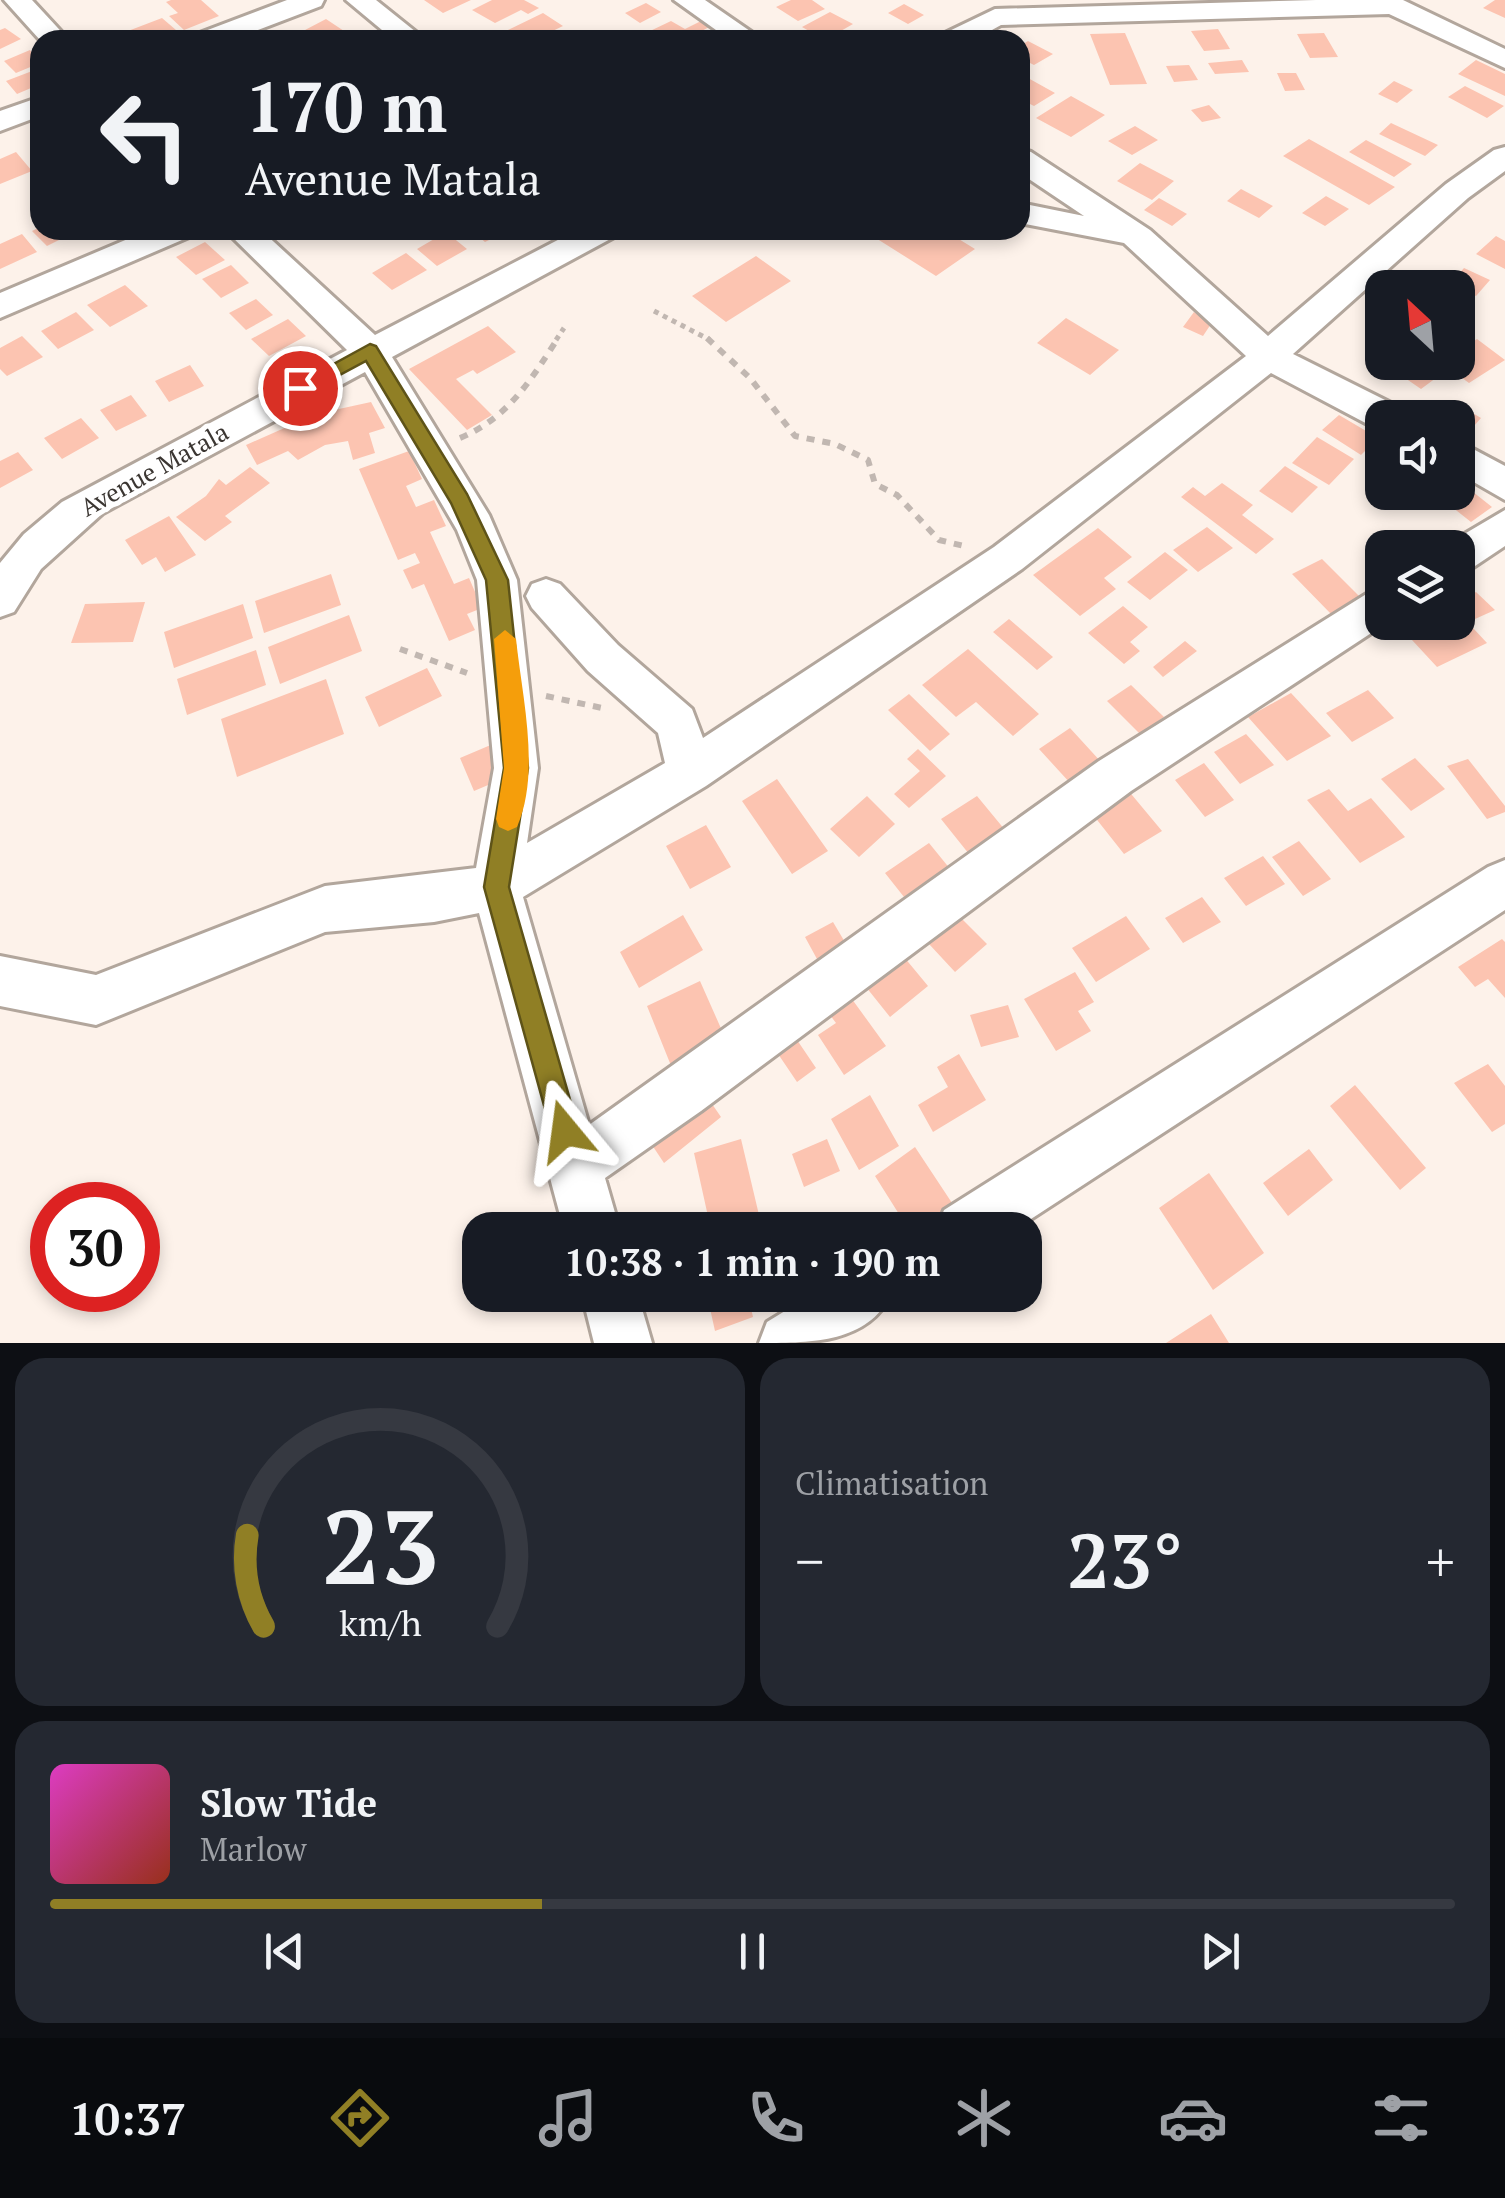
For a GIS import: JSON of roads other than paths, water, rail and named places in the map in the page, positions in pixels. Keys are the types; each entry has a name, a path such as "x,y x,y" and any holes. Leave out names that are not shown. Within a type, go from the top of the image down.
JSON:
{"street":[{"path":"18,0 45,30"},
{"path":"233,30 310,0"},
{"path":"359,0 399,30"},
{"path":"687,0 734,30"},
{"path":"971,30 995,17 1387,3 1505,60"},
{"path":"0,122 30,110"},
{"path":"0,980 96,1000 324,909 434,898 496,887 690,772 1008,558 1189,422 1457,191 1505,158"},
{"path":"1030,166 1139,238 1268,356 1365,406"},
{"path":"1030,215 1139,238"},
{"path":"0,306 155,240"},
{"path":"252,240 370,351 475,526 497,580 516,768 496,887 587,1212"},
{"name":"Avenue Matala","path":"0,600 7,584 40,540 89,502 583,240"},
{"path":"1475,466 1505,485"},
{"path":"1475,546 1505,526"},
{"path":"546,596 603,658 677,723 690,772"},
{"path":"575,1166 683,1093 1115,776 1365,616"},
{"path":"992,1212 1505,883"},
{"path":"615,1312 623,1343"},
{"path":"788,1343 836,1312"}]}
